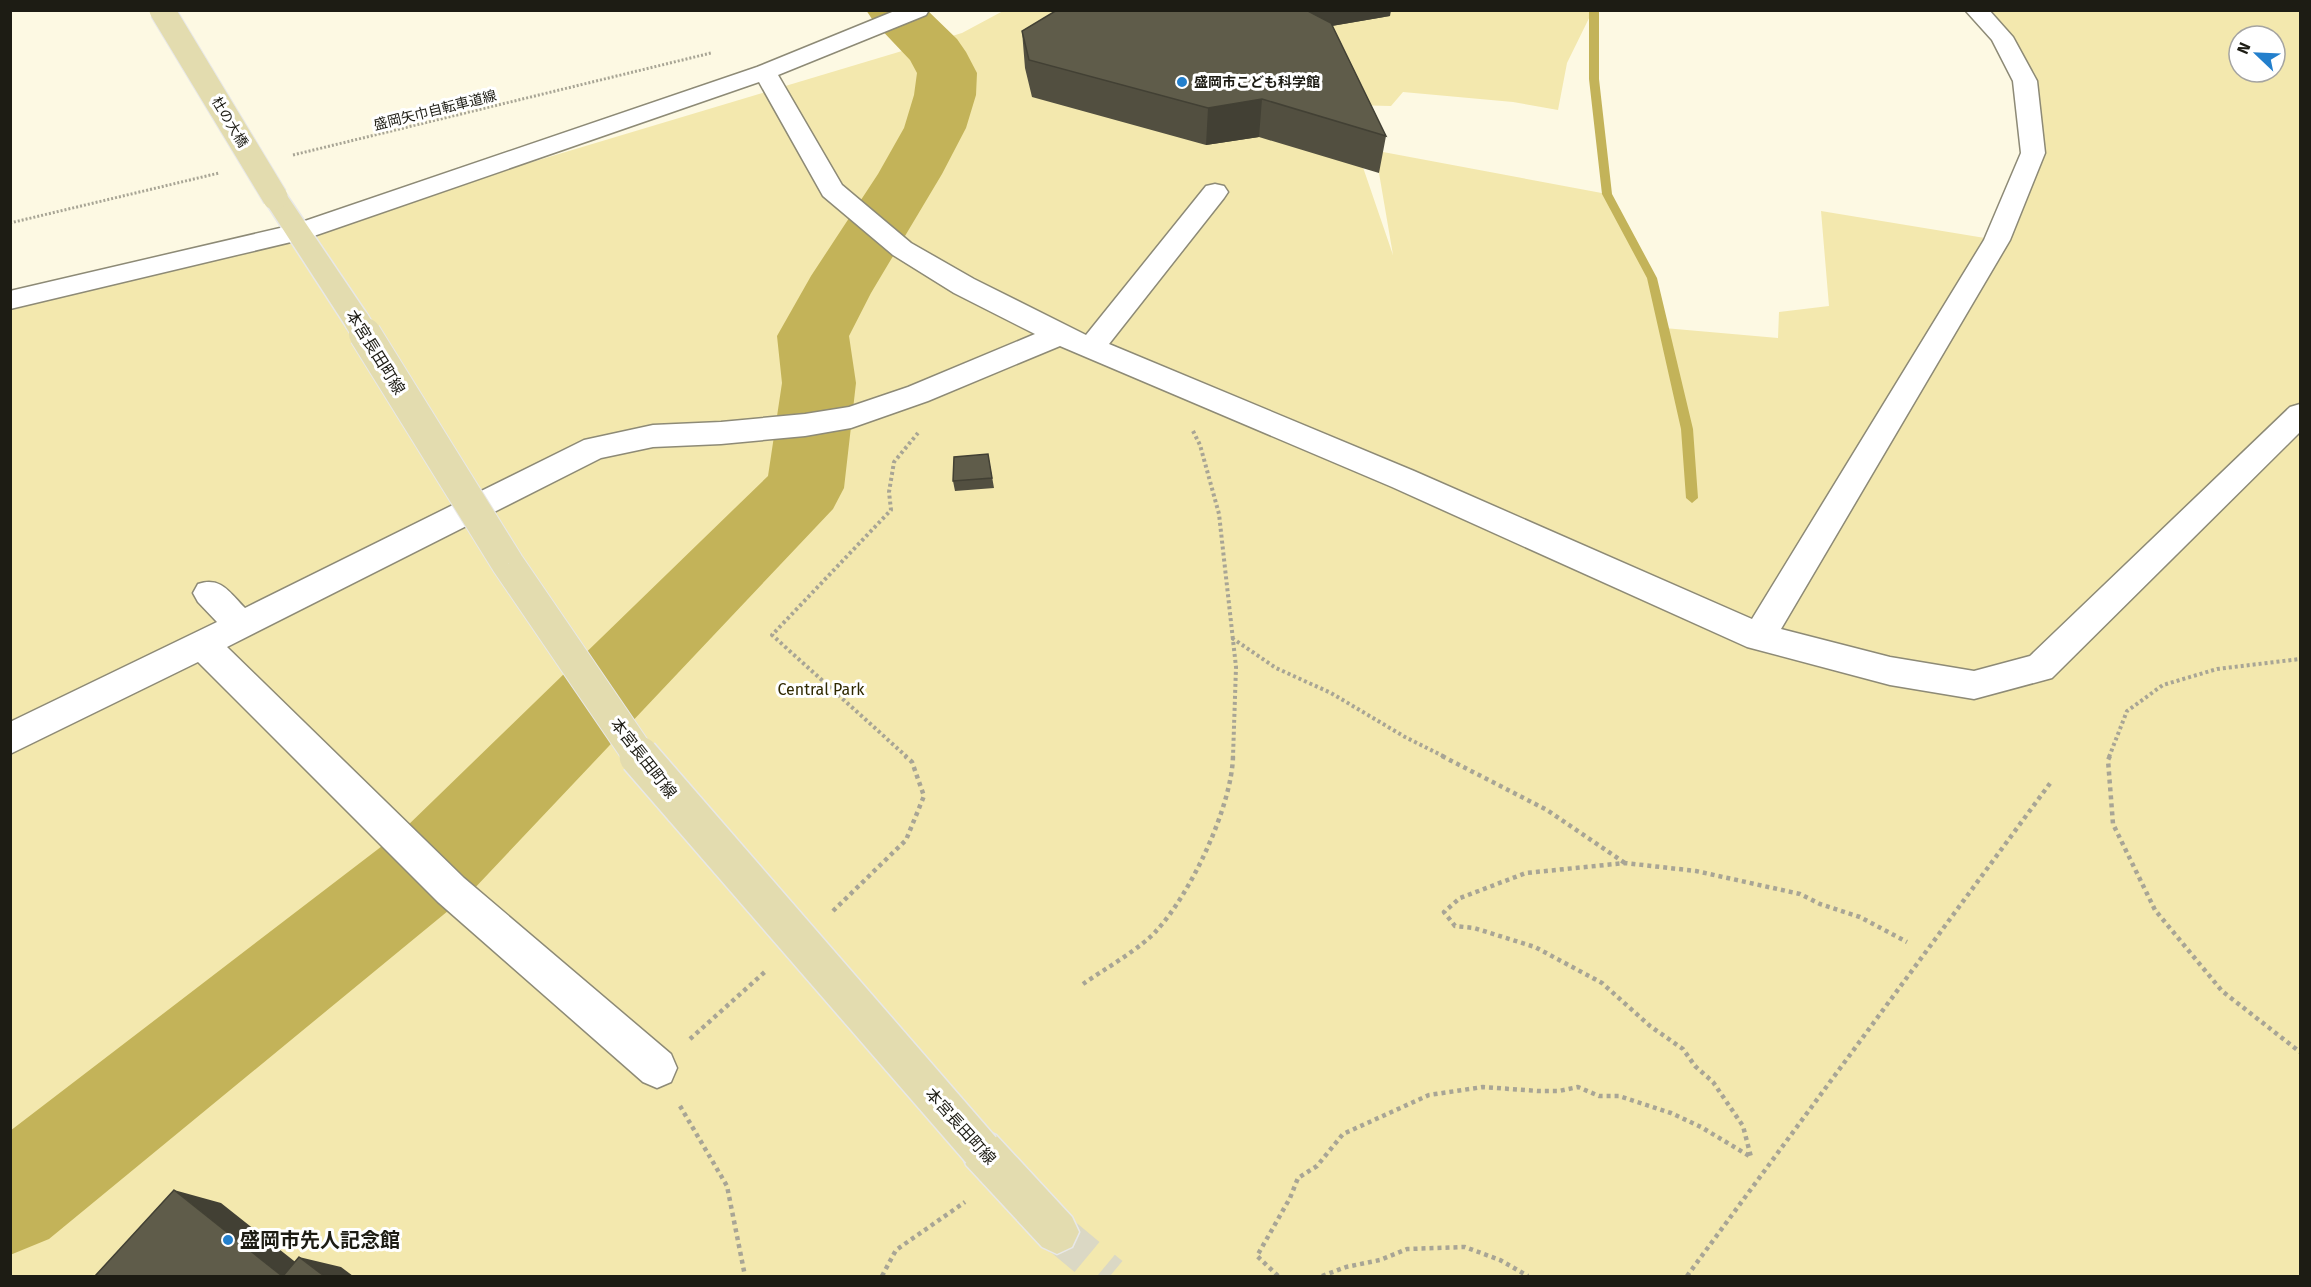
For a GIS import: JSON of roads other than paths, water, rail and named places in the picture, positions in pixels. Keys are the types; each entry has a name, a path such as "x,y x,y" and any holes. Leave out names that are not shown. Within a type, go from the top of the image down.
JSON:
{"main road":[{"name":"杜の大橋","path":"162,10 299,232"},
{"name":"本宮長田町線","path":"299,232 508,564 635,751 993,1162 1057,1232"}],"street":[{"path":"10,300 299,232 765,72 918,10"},
{"path":"1758,637 1997,240 2033,153 2025,81 2002,37 1976,10"},
{"path":"765,72 832,190 902,249 964,286 1060,335 1403,479 1758,637 1890,671 1974,684 2040,668 2301,415"},
{"path":"1091,348 1215,192"},
{"path":"10,739 165,664 240,624 594,448 653,436 805,425 851,417 918,394 1060,335"},
{"path":"209,593 240,624"},
{"path":"202,644 450,890 657,1068"}],"waterway":[{"path":"10,1200 437,861 805,488 819,383 813,336 836,293 910,174 935,128 945,95 947,73 936,52 894,10"},
{"path":"1594,10 1594,79 1607,194 1652,278 1687,429 1692,498"}],"tunnel":[{"path":"1057,1232 1110,1276"}],"place":[{"name":"盛岡市こども科学館","path":"1182,82"},
{"name":"盛岡市先人記念館","path":"228,1240"}],"park label":[{"name":"Central Park","path":"821,689"}]}
